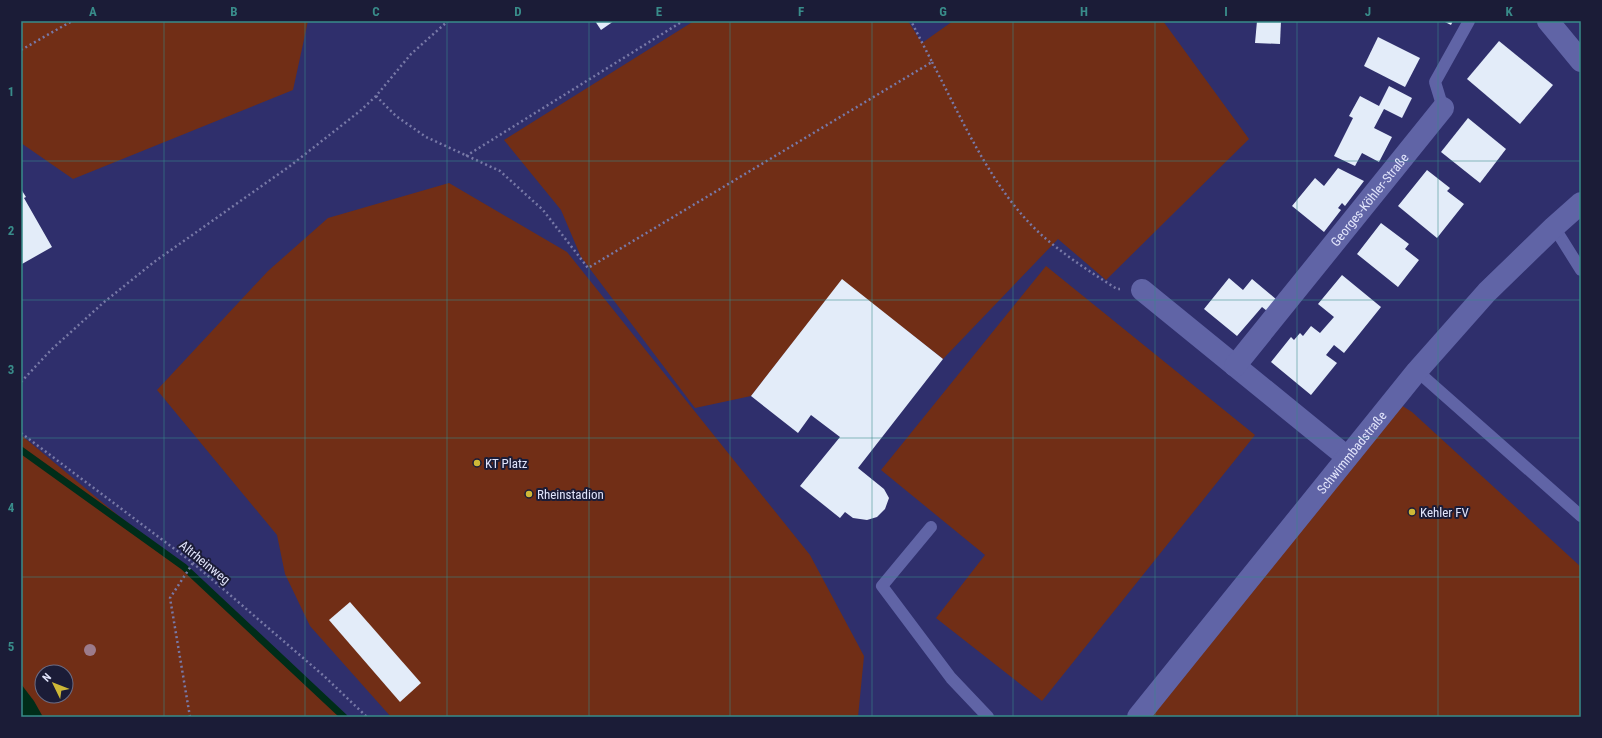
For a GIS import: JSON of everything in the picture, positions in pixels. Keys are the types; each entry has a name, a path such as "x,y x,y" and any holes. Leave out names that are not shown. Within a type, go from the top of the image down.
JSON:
{"street":[{"path":"1548,21 1581,61"},
{"name":"Georges-Köhler-Straße","path":"1235,366 1443,108"},
{"name":"Schwimmbadstraße","path":"1138,717 1417,371 1487,292 1581,203"},
{"path":"1142,290 1347,457"}],"lane":[{"name":"Georges-Köhler-Straße","path":"1443,108 1435,82 1469,21"},
{"path":"1554,227 1581,270"},
{"path":"1417,371 1581,516"},
{"path":"931,527 882,586 951,678 988,717"}],"path":[{"path":"21,50 72,21"},
{"path":"21,382 51,350 103,303 154,262 302,157 338,129 376,96 411,54 448,21"},
{"path":"466,156 683,21"},
{"path":"910,21 989,169 1024,217 1044,238 1090,272 1117,289 1142,290"},
{"path":"376,96 396,116 426,137 500,171 543,210 588,268 932,62"},
{"name":"Altrheinweg","path":"21,433 193,563 324,676 368,717"},
{"path":"190,717 170,598 193,563"}],"shaded area":[{"path":"21,21 308,21 293,90 73,179 21,143"},
{"path":"694,21 908,21 922,43 953,21 1163,21 1249,139 1106,280 1058,239 943,359 842,280 751,396 695,408 581,257 561,210 504,140"},
{"name":"KT Platz","path":"449,183 567,252 810,555 864,656 858,717 391,717 310,626 285,574 277,535 157,390 268,271 328,218"},
{"path":"1046,266 1255,435 1042,701 936,618 985,555 881,470"},
{"name":"Kehler FV","path":"1393,400 1412,412 1581,567 1581,717 1138,717"},
{"path":"21,435 178,565 341,717 21,717"},
{"path":"21,684 34,701 34,704 36,704 43,717 21,717"}],"building":[{"path":"595,21 614,21 601,30"},
{"path":"1257,21 1281,21 1280,44 1255,43"},
{"path":"1443,21 1453,21 1451,25"},
{"path":"1378,37 1420,58 1405,87 1364,66"},
{"path":"1499,41 1553,85 1520,124 1467,79"},
{"path":"1389,86 1412,98 1402,118 1384,109 1374,128 1392,137 1379,162 1362,153 1355,166 1334,156 1353,118 1349,116 1360,96 1379,106"},
{"path":"1468,118 1506,149 1480,183 1441,152"},
{"path":"1338,168 1364,181 1345,206 1342,203 1338,208 1341,210 1324,232 1292,206 1315,178 1324,186"},
{"path":"1427,170 1450,188 1447,191 1464,204 1437,238 1398,206"},
{"path":"21,189 26,197 24,198 52,247 22,264 21,261"},
{"path":"1381,223 1409,244 1405,249 1419,260 1398,287 1357,254"},
{"path":"1342,275 1381,307 1344,353 1334,345 1326,355 1337,363 1311,395 1271,362 1291,337 1294,340 1300,333 1303,336 1311,326 1320,333 1334,317 1318,304"},
{"path":"1229,278 1243,290 1252,279 1277,300 1267,311 1262,307 1237,336 1204,309"},
{"path":"842,279 943,359 858,468 884,489 889,498 885,509 877,517 867,520 853,518 845,512 840,518 800,486 840,437 811,415 798,433 751,396"},
{"path":"350,602 421,683 400,702 329,620"}],"waterway":[{"path":"21,450 184,567 344,717"}],"place":[{"name":"KT Platz","path":"477,463"},
{"name":"Rheinstadion","path":"529,494"},
{"name":"Kehler FV","path":"1412,512"}]}
